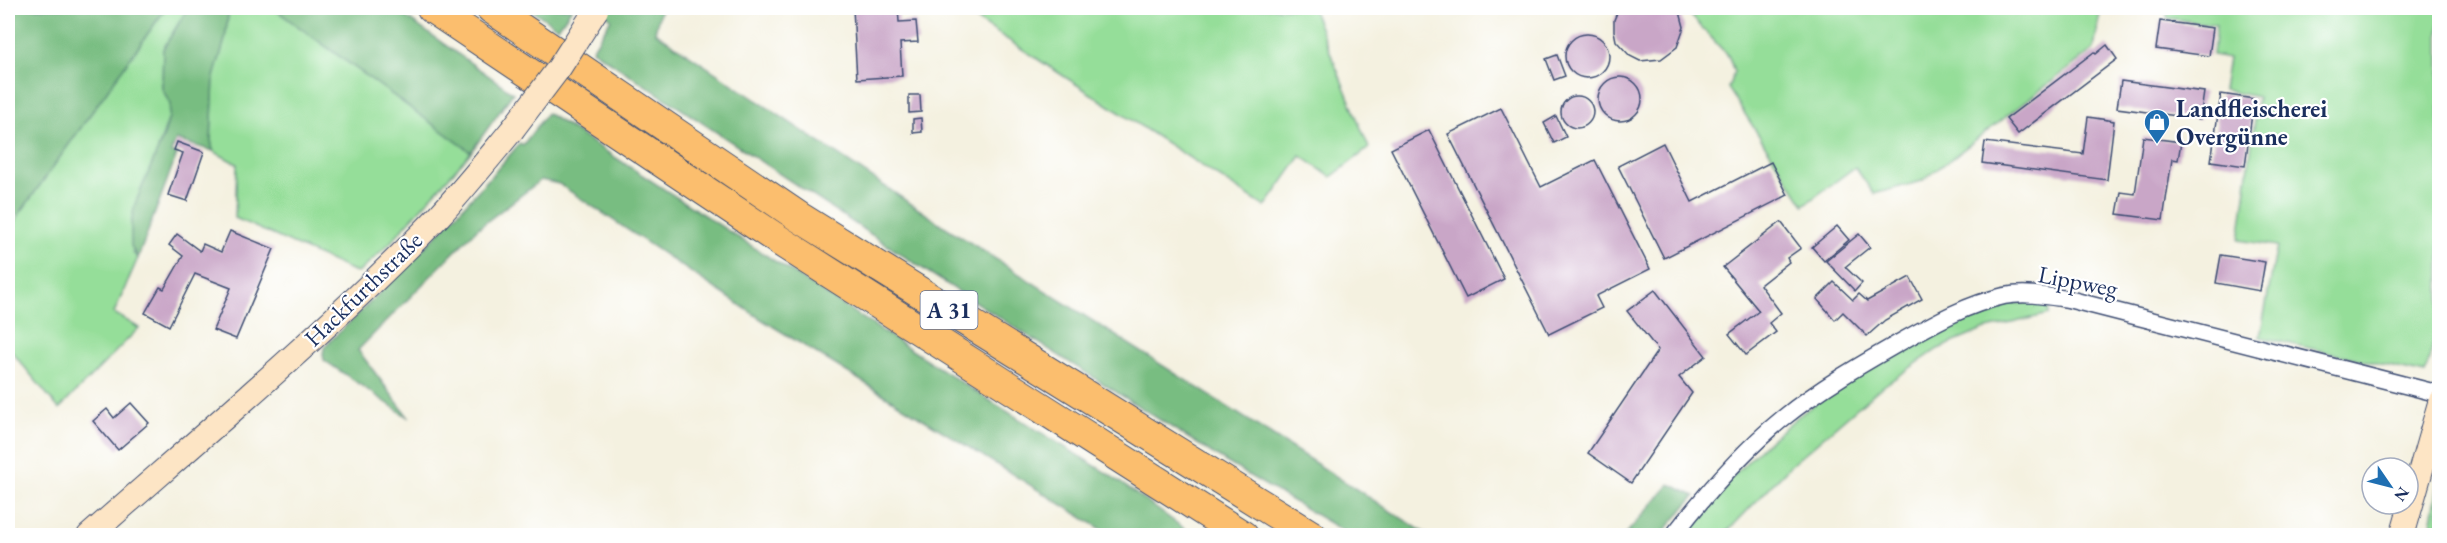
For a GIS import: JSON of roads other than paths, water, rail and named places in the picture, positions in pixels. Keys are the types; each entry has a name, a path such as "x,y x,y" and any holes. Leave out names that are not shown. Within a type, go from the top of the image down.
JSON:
{"highway":[{"name":"A 31","path":"432,8 780,241 1242,536"},
{"name":"A 31","path":"491,8 800,217 1312,536"}],"street":[{"name":"Hackfurthstraße","path":"89,536 301,349 440,216 512,130 559,68 597,9"},
{"name":"Lippweg","path":"1673,536 1733,466 1780,420 1814,394 1854,368 1944,318 1963,309 2005,296 2028,294 2068,299 2439,394"},
{"path":"2402,536 2439,403"}],"place":[{"name":"Landfleischerei Overgünne","path":"2157,145"}]}
